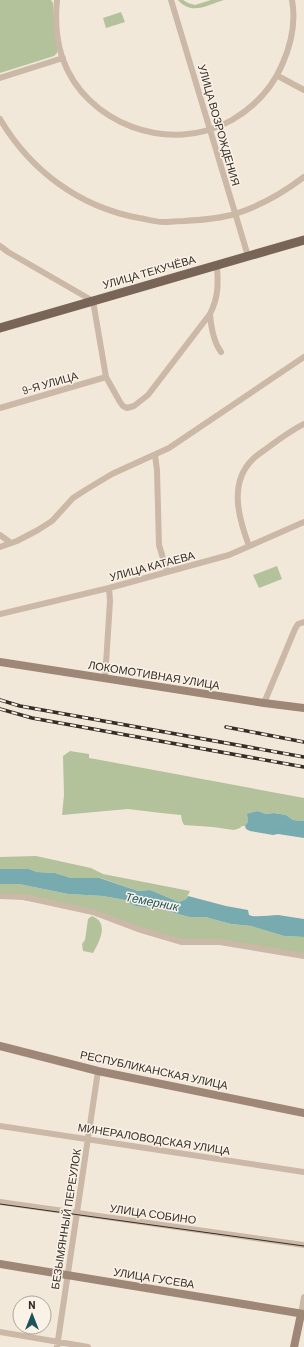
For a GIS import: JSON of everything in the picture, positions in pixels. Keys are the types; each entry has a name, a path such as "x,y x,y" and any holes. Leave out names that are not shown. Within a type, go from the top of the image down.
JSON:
{"main road":[{"name":"УЛИЦА ТЕКУЧЁВА","path":"0,328 304,240"}],"street":[{"path":"57,0 55,18 63,58 73,78 86,96 102,111 123,124 148,132 170,135 192,134 224,125 242,114 261,98 278,76 288,52 292,30 292,0"},
{"name":"УЛИЦА ВОЗРОЖДЕНИЯ","path":"171,0 248,256"},
{"path":"0,78 63,58"},
{"path":"278,76 304,90"},
{"path":"0,119 9,134 27,156 51,179 81,199 119,214 161,222 206,220 235,214 260,204 288,189 304,177"},
{"path":"0,246 93,301 106,377 120,402 123,406 128,408 134,406 148,395 210,314 216,303 218,292 217,265"},
{"path":"210,314 214,337 221,352"},
{"path":"0,547 11,544 38,530 52,521 73,498 112,474 146,457 155,455 169,448 304,357"},
{"name":"9-Я УЛИЦА","path":"0,408 106,377"},
{"path":"249,546 239,516 238,503 239,483 244,471 252,460 294,429 304,424"},
{"path":"155,455 157,470 159,545 167,571"},
{"name":"УЛИЦА КАТАЕВА","path":"0,614 108,588 229,555 304,522"},
{"path":"0,535 11,544"},
{"path":"105,679 110,601 108,588"},
{"path":"264,704 295,629 298,624 304,622"},
{"name":"ЛОКОМОТИВНАЯ УЛИЦА","path":"0,662 264,704 304,708"},
{"path":"0,896 24,898 93,912 138,929 182,942 220,942 304,956"},
{"name":"РЕСПУБЛИКАНСКАЯ УЛИЦА","path":"0,1046 98,1071 304,1113"},
{"name":"БЕЗЫМЯННЫЙ ПЕРЕУЛОК","path":"58,1345 98,1071"},
{"name":"МИНЕРАЛОВОДСКАЯ УЛИЦА","path":"0,1126 88,1138 304,1172"},
{"name":"УЛИЦА СОБИНО","path":"0,1202 304,1245"},
{"name":"УЛИЦА ГУСЕВА","path":"0,1264 302,1314"},
{"path":"294,1347 302,1314 304,1297"},
{"path":"0,1332 58,1345 88,1347"}],"green space":[{"path":"0,0 51,0 53,3 58,48 57,53 54,56 0,73"},
{"path":"178,0 183,0 195,5 211,0 224,0 200,8 194,8 183,5"},
{"path":"121,12 125,22 106,28 103,18"},
{"path":"277,566 282,579 259,588 253,575"},
{"path":"70,751 89,754 89,758 304,798 304,821 293,820 286,815 274,813 266,814 258,811 247,814 248,822 245,826 234,830 184,825 181,815 128,809 62,815 64,795 63,756"},
{"path":"36,856 91,868 103,874 190,891 186,899 179,902 150,890 138,891 101,878 71,878 55,873 37,872 29,869 0,869 0,857"},
{"path":"0,884 19,884 68,894 103,896 125,900 135,906 160,909 189,917 205,917 231,924 251,926 284,936 304,937 304,956 262,948 182,942 93,912 0,896"},
{"path":"92,916 101,923 102,928 102,933 93,953 83,951 82,944 85,940 88,919"}],"water":[{"path":"258,811 266,814 274,813 286,815 293,820 304,821 304,838 278,834 273,835 246,829 245,826 248,822 247,814"},
{"name":"Темерник","path":"0,869 29,869 37,872 55,873 71,878 100,878 138,891 150,890 179,902 186,899 188,896 248,910 249,915 252,916 278,915 304,919 304,937 284,936 251,926 231,924 205,917 189,917 160,909 135,906 125,900 103,896 68,894 19,884 0,884"}],"tram line":[{"path":"0,1204 304,1246"}],"railway":[{"path":"0,700 20,706 304,757"},
{"path":"0,709 32,718 304,767"},
{"path":"226,727 304,742"}]}
